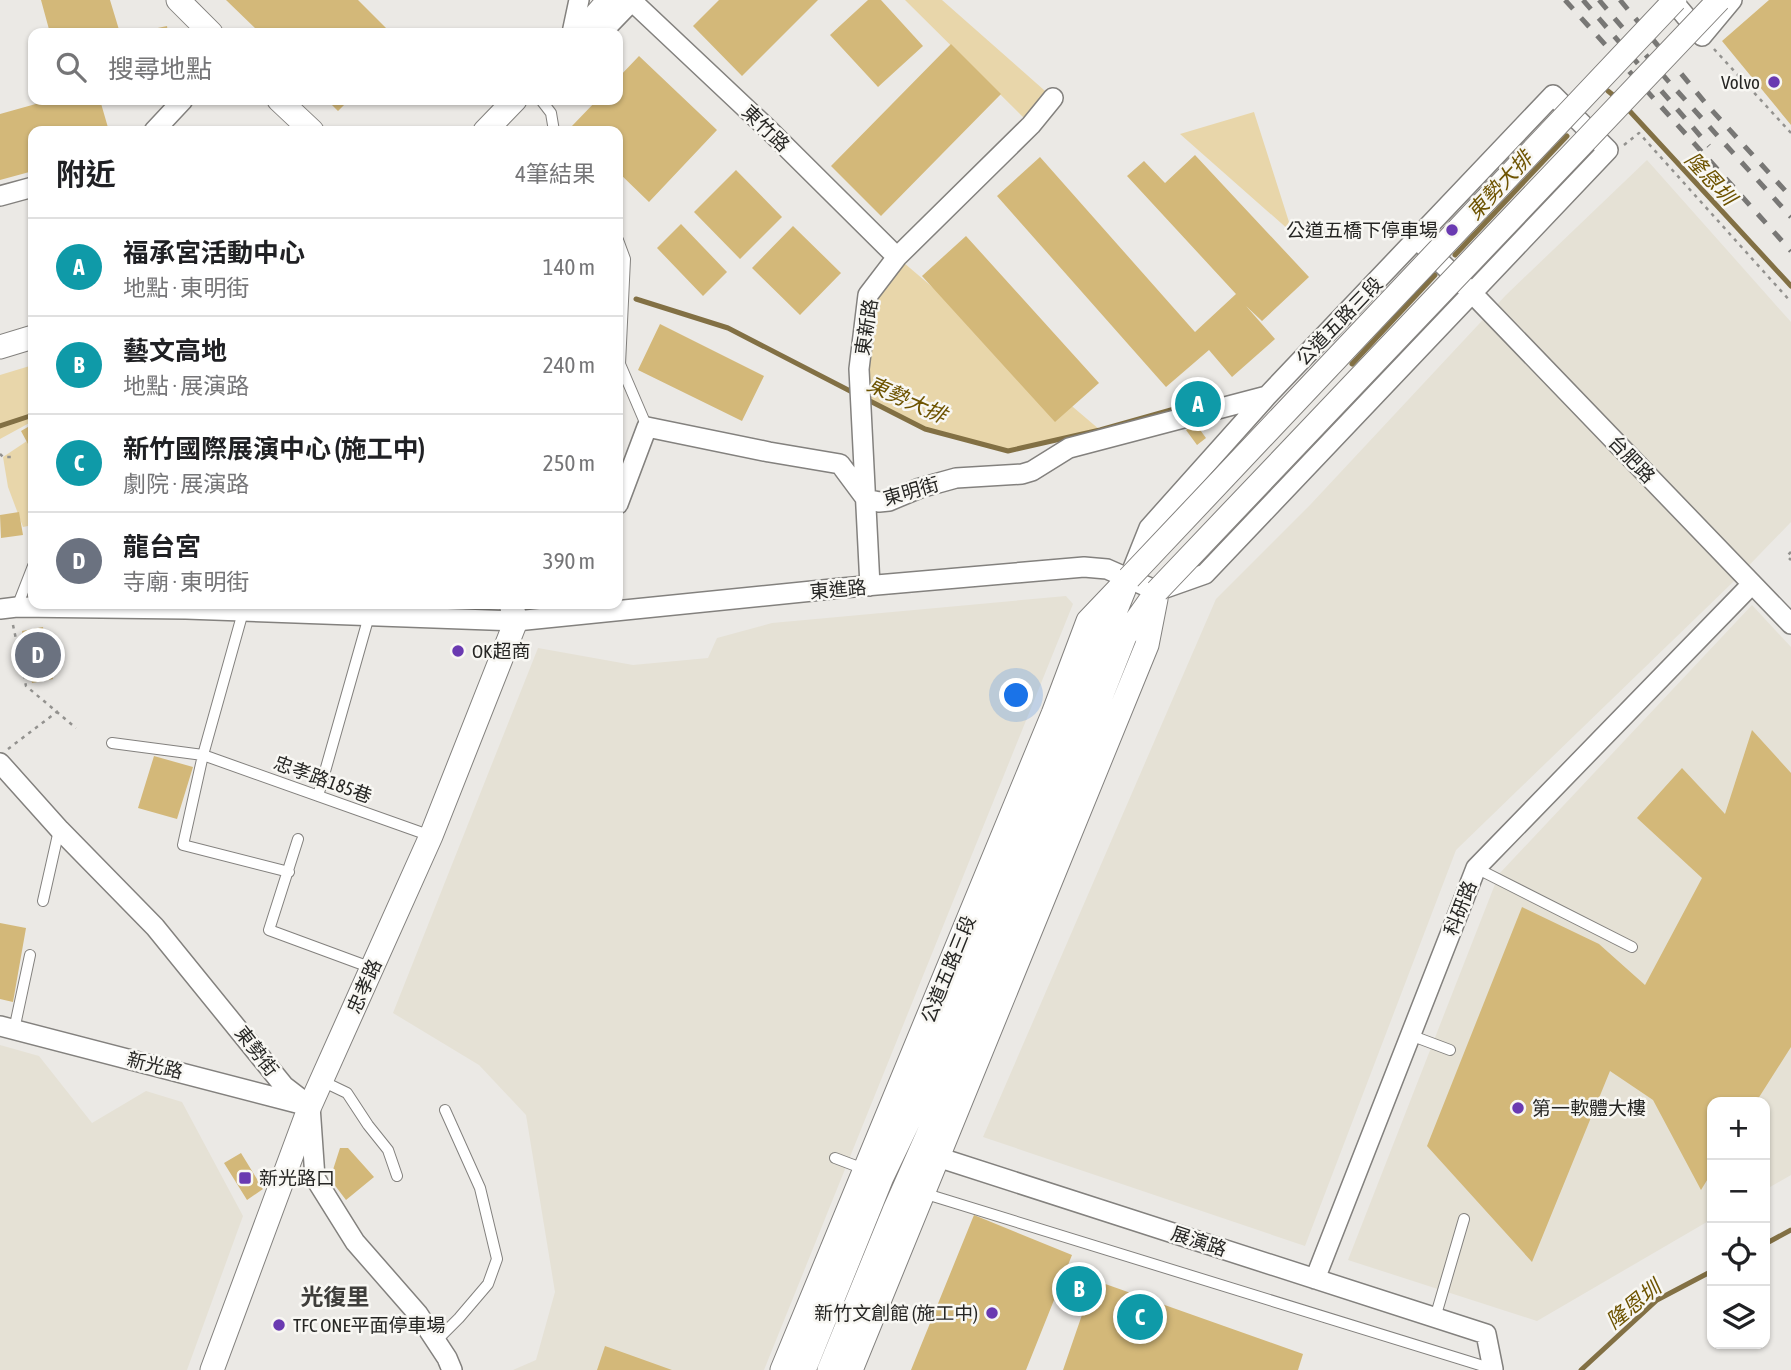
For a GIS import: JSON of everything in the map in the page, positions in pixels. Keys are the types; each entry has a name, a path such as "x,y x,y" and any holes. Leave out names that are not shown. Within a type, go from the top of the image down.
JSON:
{"street":[{"path":"178,0 206,28"},
{"path":"573,28 579,0"},
{"path":"584,28 609,0"},
{"name":"公道五路三段","path":"1129,578 1674,0 1702,36"},
{"path":"829,1370 929,1154 1018,911 1125,636 1157,591 1719,0"},
{"path":"1702,36 1732,0"},
{"path":"606,28 633,1"},
{"name":"東竹路","path":"633,1 897,257"},
{"name":"公道五路三段","path":"782,1370 888,1140 912,1114 1149,528 1267,396 1553,95 1608,150"},
{"name":"東新路","path":"870,586 859,369 868,295 897,257 1031,125 1053,98"},
{"path":"159,126 178,105"},
{"path":"284,105 307,126"},
{"path":"490,126 510,105"},
{"path":"1157,591 1205,574 1608,150"},
{"path":"0,196 28,188"},
{"name":"台肥路","path":"1417,240 1472,293 1791,624"},
{"path":"0,347 28,339"},
{"name":"東明街","path":"647,427 840,464 866,499 879,502 956,478 1022,474 1069,449 1267,396"},
{"path":"623,491 647,427"},
{"name":"東進路","path":"623,606 1084,567 1107,569 1157,591"},
{"name":"科研路","path":"1315,1279 1476,868 1752,584"},
{"path":"9,608 28,608"},
{"path":"226,609 243,612 369,616 513,612"},
{"name":"東進路","path":"513,612 573,609"},
{"name":"忠孝路","path":"212,1370 310,1106 431,836 513,612"},
{"name":"東勢街","path":"0,763 60,830 155,927 284,1086 310,1106"},
{"name":"新光路","path":"7,1028 310,1106"},
{"path":"310,1106 314,1178 355,1242 418,1314 447,1357 452,1370"},
{"name":"展演路","path":"888,1140 1486,1334 1493,1369"},
{"name":"公道五路三段","path":"804,1370 873,1173"},
{"path":"851,1370 913,1190"}],"lane":[{"path":"545,105 551,113 553,126"},
{"path":"623,254 623,294"},
{"path":"623,374 647,427"},
{"path":"9,608 28,575"},
{"path":"243,612 203,755 183,845 289,872"},
{"path":"318,796 369,616"},
{"name":"忠孝路185巷","path":"112,743 203,755 431,836"},
{"path":"43,901 60,830"},
{"path":"298,839 269,930 372,968"},
{"path":"1476,868 1632,947"},
{"path":"7,1028 30,955"},
{"path":"1410,1035 1450,1050"},
{"path":"322,1081 347,1093 388,1150 397,1176"},
{"path":"436,1341 460,1318 488,1284 497,1259 480,1188 445,1111"},
{"path":"835,1157 913,1190 1493,1369"},
{"path":"1435,1318 1464,1219"}],"path":[{"path":"1702,36 1791,133"},
{"path":"1608,150 1624,145 1639,133 1791,302"},
{"path":"0,454 3,457 14,457"},
{"path":"1790,554 1791,560"},
{"path":"9,608 26,686 76,728"},
{"path":"0,755 58,712"}],"shaded area":[{"path":"905,0 942,0 1053,98 1031,125"},
{"path":"1254,112 1289,222 1290,231 1180,134"},
{"path":"1647,160 1791,322 1791,522 1731,584 1456,850 1305,1246 983,1137 1216,599 1310,505 1506,295"},
{"path":"897,257 1100,430 1008,451 925,429 861,396 868,295"},
{"path":"28,367 28,424 0,439 0,375"},
{"path":"28,440 28,526 23,527 8,487 3,457"},
{"path":"1066,596 1073,604 764,1370 513,1370 536,1360 555,1292 526,1115 479,1065 393,1013 538,648 633,665 708,658 717,638 772,623"},
{"path":"1752,605 1791,647 1791,1175 1770,1187 1770,1097 1707,1097 1707,1222 1537,1321 1348,1260 1499,874"},
{"path":"0,1045 39,1056 92,1123 146,1091 182,1102 243,1216 187,1370 0,1370"}],"building":[{"path":"41,0 110,0 118,28 49,28"},
{"path":"226,0 358,0 386,28 255,28"},
{"path":"719,0 818,0 742,76 693,26"},
{"path":"868,0 881,0 923,46 878,87 830,35"},
{"name":"Volvo","path":"1769,0 1791,0 1791,125 1722,41"},
{"path":"951,44 1001,94 881,216 831,166"},
{"path":"639,56 717,130 649,202 623,177 623,126 572,126 592,105 623,105 623,73"},
{"path":"32,105 101,105 108,126 28,126 28,172 0,180 0,114"},
{"path":"332,105 344,105 338,111"},
{"path":"1195,155 1309,277 1262,321 1246,306 1275,339 1232,377 1209,350 1166,387 997,196 1040,157 1195,332 1236,294 1127,176 1144,161 1165,183"},
{"path":"736,170 782,217 740,259 694,212"},
{"path":"681,224 727,272 703,296 657,248"},
{"path":"793,226 841,273 800,315 752,268"},
{"path":"966,236 1099,383 1055,422 922,276"},
{"path":"660,324 764,376 742,421 638,370"},
{"path":"1209,395 1212,404 1186,412 1183,404"},
{"path":"1195,423 1206,438 1197,445 1186,430"},
{"path":"28,427 28,444 21,431"},
{"path":"19,512 23,535 1,538 0,515"},
{"path":"43,627 53,679 32,683 22,631"},
{"path":"1752,730 1791,773 1791,1047 1759,1097 1707,1097 1707,1180 1701,1190 1653,1100 1610,1071 1532,1262 1427,1146 1522,907 1599,944 1645,985 1702,878 1637,818 1682,768 1725,814"},
{"path":"154,756 193,767 177,819 138,808"},
{"path":"0,923 26,928 13,1002 0,999"},
{"path":"340,1148 348,1148 374,1177 346,1200 330,1179"},
{"path":"241,1153 263,1189 247,1200 224,1163"},
{"name":"新竹文創館 (施工中)","path":"974,1215 1072,1255 1026,1370 911,1370"},
{"path":"1094,1280 1303,1354 1298,1370 1063,1370"},
{"path":"605,1346 672,1370 597,1370"}],"waterway":[{"name":"隆恩圳","path":"1608,91 1618,99"},
{"name":"隆恩圳","path":"1625,106 1791,286"},
{"name":"東勢大排","path":"1455,255 1567,136"},
{"name":"東勢大排","path":"1352,364 1435,275"},
{"name":"東勢大排","path":"636,299 728,328 854,393"},
{"name":"東勢大排","path":"866,399 925,429 1008,451 1100,430 1178,408"},
{"name":"東勢大排","path":"0,426 28,417"},
{"name":"隆恩圳","path":"1770,1241 1791,1230"},
{"name":"隆恩圳","path":"1581,1370 1657,1300 1707,1274"}],"railway":[{"path":"1565,0 1791,251"},
{"path":"1583,0 1709,146"},
{"path":"1599,0 1791,217"},
{"path":"1620,0 1708,106 1791,197"}],"place":[{"name":"Volvo","path":"1774,82"},
{"name":"公道五橋下停車場","path":"1452,230"},
{"name":"福承宮活動中心","path":"1198,404"},
{"name":"OK超商","path":"458,651"},
{"name":"龍台宮","path":"38,655"},
{"name":"第一軟體大樓","path":"1518,1108"},
{"name":"新光路口","path":"245,1178"},
{"name":"藝文高地","path":"1079,1289"},
{"name":"新竹文創館 (施工中)","path":"992,1313"},
{"name":"新竹國際展演中心 (施工中)","path":"1140,1317"},
{"name":"TFC ONE平面停車場","path":"279,1325"}],"district":[{"name":"光復里","path":"335,1297"}]}
